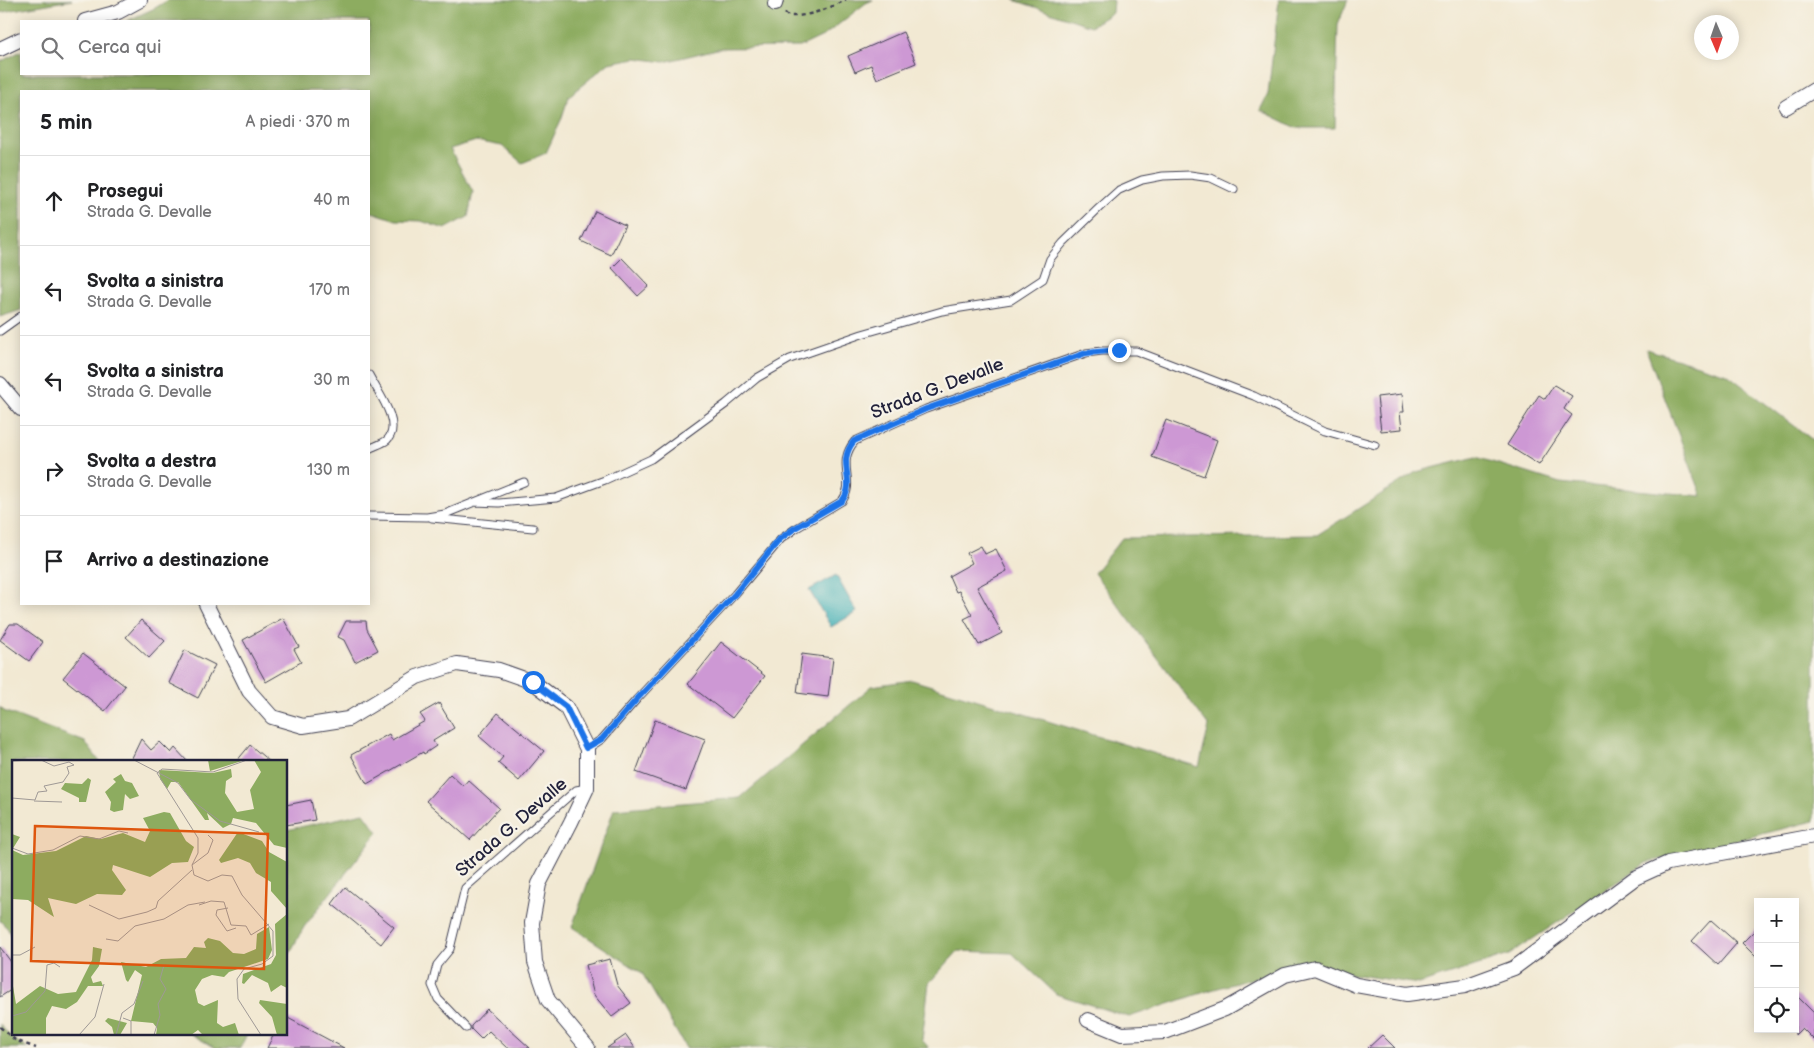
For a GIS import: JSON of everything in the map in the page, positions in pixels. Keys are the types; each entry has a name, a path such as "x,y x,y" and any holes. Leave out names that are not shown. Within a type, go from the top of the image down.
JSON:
{"street":[{"path":"89,20 118,12 140,0"},
{"path":"0,49 20,39"},
{"path":"1786,107 1814,90"},
{"path":"0,384 20,408"},
{"name":"Strada G. Devalle","path":"206,605 248,691 272,717 302,726 348,719 418,677 457,664 499,670 533,682 566,707 586,748 587,788 539,884 532,923 535,962 548,1000 588,1048"},
{"path":"1088,1020 1122,1034 1165,1032 1224,1009 1285,975 1315,968 1356,985 1408,994 1465,986 1514,968 1635,878 1668,863 1814,836"}],"lane":[{"path":"475,502 499,503 556,498 605,480 652,459 726,404 757,378 790,359 862,334 942,311 1011,300 1043,278 1050,259 1063,243 1099,208 1119,190 1142,180 1163,176 1211,178 1234,189"},
{"path":"0,331 20,317"},
{"name":"Strada G. Devalle","path":"586,748 602,739 735,594 780,539 795,528 842,501 847,495 848,487 846,457 848,449 854,441 926,409 1086,353 1136,351 1254,396 1325,431 1375,446"},
{"path":"370,377 392,419 392,428 387,440 370,448"},
{"path":"427,517 445,514 524,482"},
{"path":"370,516 427,517 533,528"},
{"name":"Strada G. Devalle","path":"466,1028 438,999 432,986 437,965 450,949 465,888 576,790 587,788"}],"path":[{"path":"775,2 788,16 801,16 823,10 846,0"},
{"path":"0,1027 15,1040 36,1048"}],"green space":[{"path":"0,0 72,0 0,13"},
{"path":"168,0 873,0 866,3 825,35 800,47 721,48 664,62 636,58 609,63 569,96 561,120 546,153 522,163 502,146 476,141 450,149 473,192 468,217 445,229 421,221 396,220 370,211 370,90 20,90 20,310 0,317 0,62 20,52 20,75 370,75 370,20 129,20"},
{"path":"1014,0 1113,0 1112,13 1091,26"},
{"path":"1279,0 1348,0 1338,24 1335,128 1297,128 1260,110 1268,94"},
{"path":"1646,349 1727,374 1814,441 1814,821 1646,863 1509,955 1419,984 1297,966 1211,990 1129,1017 1056,994 1012,953 958,951 929,983 922,1040 929,1048 686,1048 642,973 572,927 614,809 740,798 872,686 912,680 1199,767 1209,726 1094,573 1122,538 1317,535 1416,472 1476,457 1560,483 1702,496"},
{"path":"0,707 4,711 85,742 98,760 12,760 12,938 8,929 0,921"},
{"path":"364,813 378,832 304,927 288,956 288,830"},
{"path":"0,1024 11,1038 28,1048 0,1048"},
{"path":"194,1036 246,1036 240,1048 215,1048"}],"water":[{"path":"836,575 857,612 831,627 809,590"}],"building":[{"path":"903,32 916,63 877,79 871,65 855,72 848,56"},
{"path":"595,211 625,225 611,255 581,241"},
{"path":"622,258 649,286 638,296 612,268"},
{"path":"1554,385 1572,396 1564,409 1572,415 1539,465 1507,445 1539,395 1545,399"},
{"path":"1402,394 1404,412 1400,412 1402,429 1381,431 1377,397"},
{"path":"1166,420 1217,440 1204,476 1152,457"},
{"path":"981,546 985,554 996,549 1007,571 977,587 1002,633 979,645 964,619 972,615 959,591 956,592 949,576 972,563 967,553"},
{"path":"283,618 299,647 294,649 301,662 266,682 243,640"},
{"path":"141,620 165,641 149,658 126,637"},
{"path":"346,621 366,621 367,629 378,650 355,662 344,640 338,637"},
{"path":"10,624 18,624 43,642 29,661 0,640"},
{"path":"721,642 765,676 732,718 688,684"},
{"path":"185,650 215,665 198,698 169,683"},
{"path":"83,653 125,686 105,711 63,678"},
{"path":"802,654 833,658 828,697 797,693"},
{"path":"439,703 454,728 433,741 436,746 424,754 423,752 367,784 351,755 389,734 392,740 425,721 420,714"},
{"path":"498,713 544,751 519,781 498,763 503,757 479,736"},
{"path":"655,720 705,739 686,790 636,772"},
{"path":"141,739 151,750 160,742 171,753 175,748 186,760 131,760"},
{"path":"250,745 268,760 238,760"},
{"path":"450,774 463,786 468,780 499,808 470,840 426,801"},
{"path":"311,800 315,820 288,825 288,805"},
{"path":"345,887 394,927 381,944 332,904"},
{"path":"1711,920 1737,943 1718,965 1692,941"},
{"path":"1754,931 1754,955 1742,943"},
{"path":"0,947 12,963 12,989 0,997"},
{"path":"610,959 617,985 631,1003 612,1017 594,995 586,965"},
{"path":"1799,998 1814,1013 1814,1040 1802,1028 1799,1031"},
{"path":"487,1009 530,1048 507,1048 489,1031 481,1039 471,1029 471,1026"},
{"path":"288,1018 344,1048 267,1048 273,1036 288,1036"},
{"path":"626,1035 635,1048 607,1048"},
{"path":"1382,1035 1395,1048 1368,1048"}],"route":[{"path":"533,682 566,707 586,748 602,739 735,594 780,539 795,528 842,501 847,495 848,487 846,457 848,449 854,441 926,409 1086,353 1119,350"}]}
